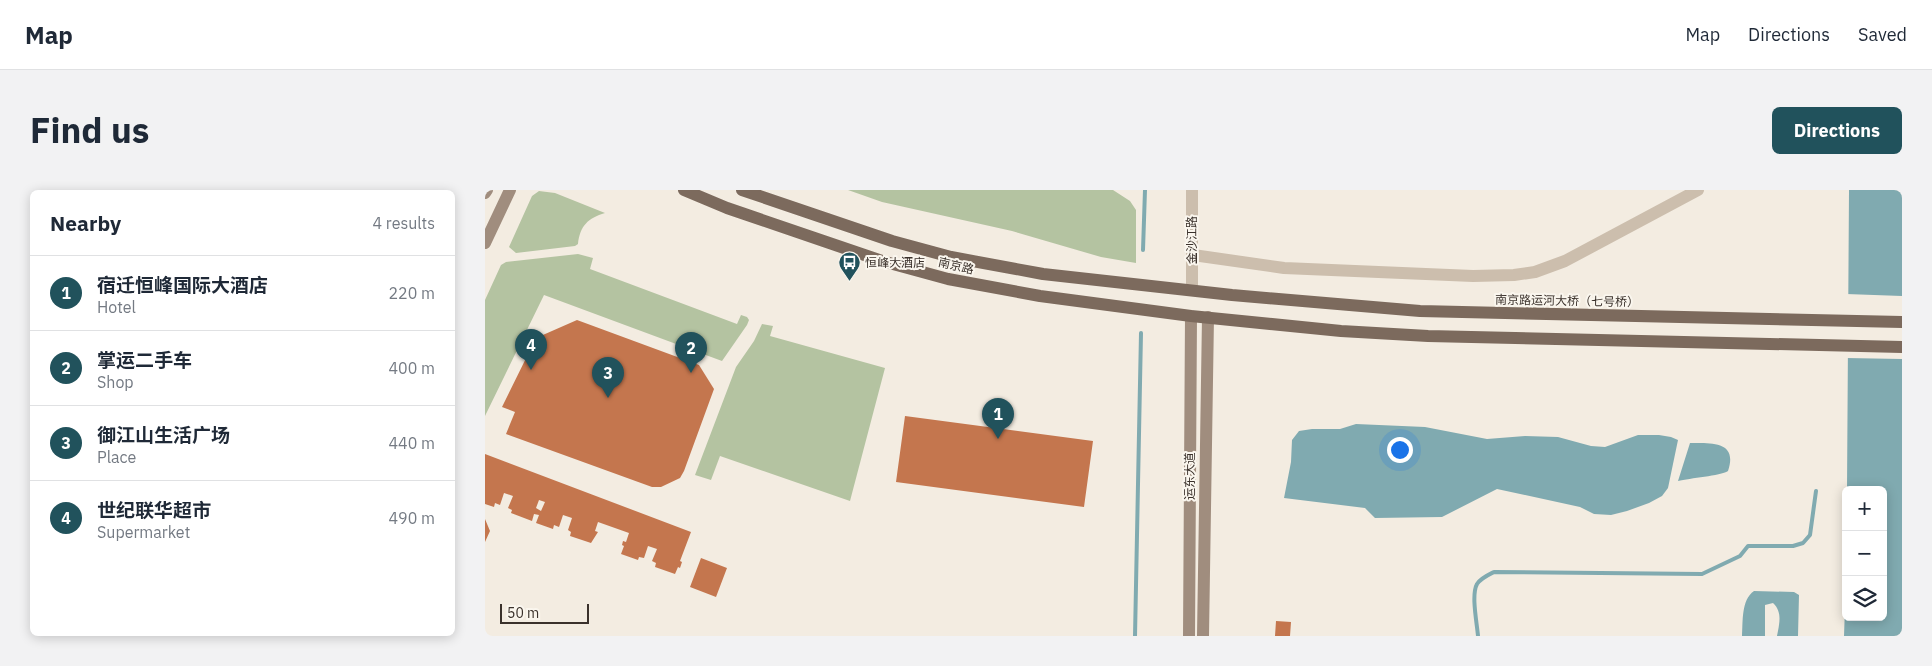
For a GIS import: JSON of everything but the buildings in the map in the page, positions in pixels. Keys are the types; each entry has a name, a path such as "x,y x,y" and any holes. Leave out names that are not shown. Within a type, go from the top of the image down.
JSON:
{"main road":[{"path":"485,243 510,190"},
{"name":"南京路","path":"684,190 727,208 809,237 882,261 947,279 1040,296 1191,316 1341,331 1428,336 1902,347"},
{"name":"南京路","path":"742,190 892,241 951,257 1043,274 1232,295"},
{"name":"南京路运河大桥（七号桥）","path":"1232,295 1419,311 1902,322"},
{"name":"运东大道","path":"1189,636 1191,316"},
{"name":"运东大道","path":"1203,636 1208,317"}],"street":[{"name":"金沙江路","path":"1192,190 1192,290"},
{"path":"1193,255 1284,268 1473,276 1514,275 1535,272 1565,261 1698,190"}],"green space":[{"path":"848,190 1113,190 1130,201 1136,210 1136,263 1101,257 1012,231 882,202"},
{"path":"539,191 555,193 605,213 594,217 586,224 581,232 578,244 575,246 516,253 509,247 532,196"},
{"path":"578,254 593,258 590,269 737,324 741,315 747,317 749,320 747,325 722,361 544,295 485,416 485,300 501,265 506,262"},
{"path":"762,324 773,326 770,336 885,368 850,501 720,456 711,480 695,475 736,367 754,341"}],"water":[{"path":"1849,190 1902,190 1902,636 1844,636 1845,621 1887,621 1887,486 1847,486"},
{"path":"1356,424 1425,427 1487,439 1525,436 1558,437 1591,446 1605,447 1638,435 1659,435 1678,440 1668,488 1662,496 1649,503 1611,515 1594,514 1580,507 1497,489 1442,517 1375,518 1365,508 1284,498 1291,462 1292,440 1299,431 1340,429"},
{"path":"1690,443 1714,444 1726,449 1730,461 1728,471 1678,481"},
{"path":"1754,591 1794,592 1799,595 1798,636 1777,636 1779,614 1773,603 1765,605 1765,636 1742,636 1745,606"}],"pier":[{"path":"1846,294 1902,296 1902,359 1846,358"}],"waterway":[{"path":"1143,250 1145,190"},
{"path":"1135,636 1141,333"},
{"path":"1478,636 1474,602 1475,589 1481,580 1494,572 1702,574 1740,556 1748,546 1793,546 1803,543 1810,535 1816,491"}],"place":[{"name":"恒峰大酒店","path":"849,282"},
{"name":"世纪联华超市","path":"531,370"},
{"name":"掌运二手车","path":"691,373"},
{"name":"御江山生活广场","path":"608,398"},
{"name":"宿迁恒峰国际大酒店","path":"998,439"}]}
